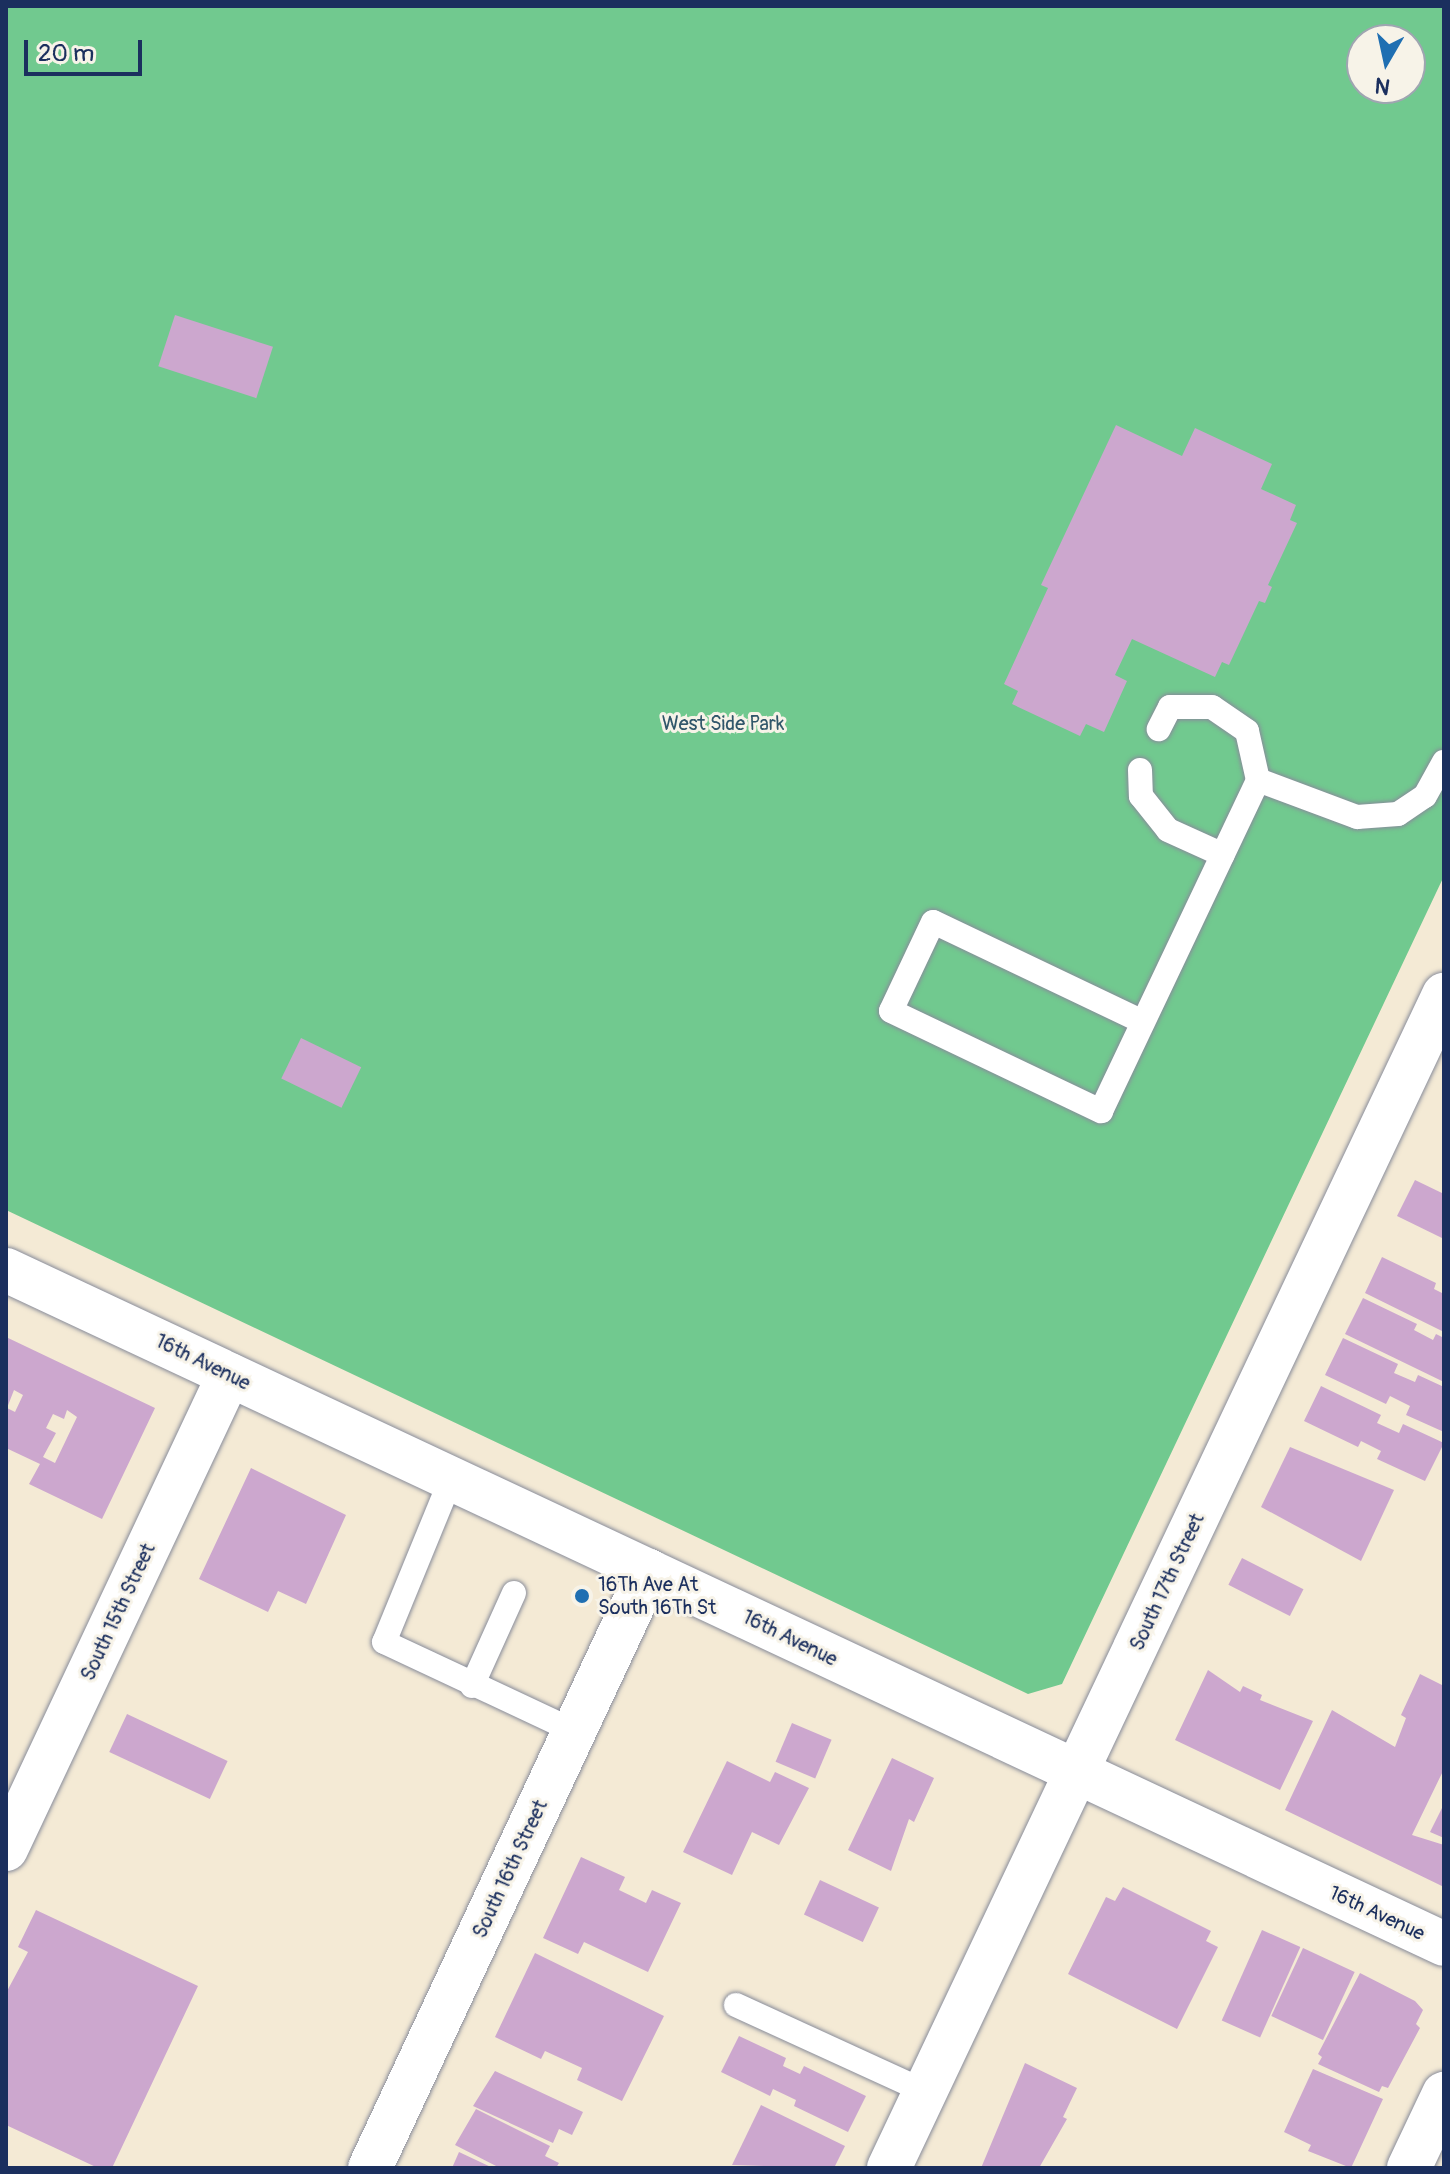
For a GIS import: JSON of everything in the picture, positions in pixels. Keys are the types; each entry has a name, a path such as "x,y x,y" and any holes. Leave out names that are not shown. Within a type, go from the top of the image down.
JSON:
{"street":[{"name":"South 17th Street","path":"889,2168 1444,995"},
{"name":"16th Avenue","path":"6,1270 1076,1775 1444,1944"},
{"name":"South 15th Street","path":"6,1849 229,1375"},
{"name":"South 16th Street","path":"370,2168 649,1571"},
{"path":"1409,2168 1444,2094"}],"lane":[{"path":"1141,1021 933,922 891,1011 1101,1111 1141,1021 1258,780 1247,731 1212,707 1170,707 1159,729"},
{"path":"1258,780 1357,817 1398,814 1425,796 1444,762"},
{"path":"1140,770 1141,796 1168,830 1223,855"},
{"path":"451,1479 384,1642 472,1686 574,1731"},
{"path":"472,1686 514,1593"},
{"path":"736,2005 924,2091"}],"green space":[{"name":"West Side Park","path":"6,6 1444,6 1444,876 1062,1684 1028,1694 6,1210"}],"building":[{"path":"175,315 273,347 256,398 158,366"},
{"path":"1116,425 1182,456 1195,428 1272,464 1261,489 1296,505 1290,520 1297,523 1268,585 1272,587 1265,603 1259,601 1229,665 1222,662 1215,677 1132,639 1115,675 1127,681 1104,732 1086,724 1080,736 1012,704 1018,691 1004,684 1048,588 1041,585"},
{"path":"301,1038 361,1067 341,1108 281,1078"},
{"path":"1415,1180 1444,1194 1444,1239 1397,1216"},
{"path":"1382,1257 1436,1283 1434,1289 1444,1294 1444,1332 1365,1293"},
{"path":"1363,1298 1417,1324 1414,1330 1433,1340 1436,1334 1444,1338 1444,1382 1345,1334"},
{"path":"6,1337 155,1408 102,1519 29,1484 40,1464 6,1448","holes":["14,1390 23,1395 15,1412 7,1408","67,1410 77,1417 55,1463 43,1457 56,1433 46,1428 53,1414 64,1419"]},
{"path":"1343,1338 1398,1364 1394,1373 1415,1382 1418,1375 1444,1387 1444,1432 1406,1415 1410,1406 1390,1396 1386,1404 1325,1375"},
{"path":"1321,1386 1381,1415 1377,1423 1399,1433 1403,1424 1444,1443 1425,1481 1377,1459 1381,1451 1361,1441 1358,1447 1304,1421"},
{"path":"1290,1447 1394,1490 1361,1561 1261,1507"},
{"path":"251,1468 346,1515 306,1604 278,1591 268,1612 199,1579"},
{"path":"1242,1558 1303,1589 1290,1616 1228,1585"},
{"path":"1208,1670 1240,1692 1243,1686 1262,1695 1260,1700 1313,1721 1280,1790 1175,1740"},
{"path":"1420,1674 1444,1686 1444,1769 1412,1835 1444,1845 1444,1887 1285,1810 1332,1710 1395,1747 1406,1718 1401,1715"},
{"path":"127,1714 228,1761 210,1799 109,1752"},
{"path":"792,1723 832,1740 815,1778 776,1762"},
{"path":"892,1758 934,1778 914,1822 909,1819 891,1871 848,1850"},
{"path":"727,1761 770,1782 775,1772 809,1788 779,1845 752,1832 732,1875 683,1852"},
{"path":"1444,1804 1444,1838 1430,1832"},
{"path":"581,1857 625,1877 619,1890 646,1903 652,1890 681,1903 648,1972 584,1942 578,1954 543,1938"},
{"path":"820,1880 879,1907 863,1942 804,1914"},
{"path":"1123,1887 1211,1931 1206,1941 1218,1947 1177,2029 1068,1974 1106,1897 1115,1901"},
{"path":"36,1910 198,1986 112,2168 98,2168 6,2125 6,1993 28,1952 18,1947"},
{"path":"1262,1930 1300,1947 1260,2038 1222,2020"},
{"path":"1303,1948 1355,1972 1323,2040 1271,2016"},
{"path":"535,1953 664,2016 622,2101 577,2080 582,2068 545,2051 541,2059 495,2037"},
{"path":"1360,1973 1415,2001 1423,2010 1416,2024 1420,2028 1388,2088 1382,2086 1379,2092 1318,2064 1322,2057 1318,2054"},
{"path":"739,2036 786,2058 783,2066 800,2074 804,2066 866,2096 848,2132 794,2106 796,2100 773,2089 770,2096 721,2072"},
{"path":"1025,2063 1077,2088 1063,2117 1067,2119 1039,2168 981,2168"},
{"path":"1313,2069 1383,2099 1351,2168 1308,2151 1311,2145 1284,2132"},
{"path":"495,2071 583,2112 572,2135 559,2129 553,2143 473,2106"},
{"path":"761,2105 845,2146 834,2168 732,2165"},
{"path":"476,2109 550,2146 545,2156 559,2163 556,2168 500,2168 455,2145"},
{"path":"459,2152 493,2168 452,2168"}],"place":[{"name":"16Th Ave At South 16Th St","path":"582,1596"}]}
